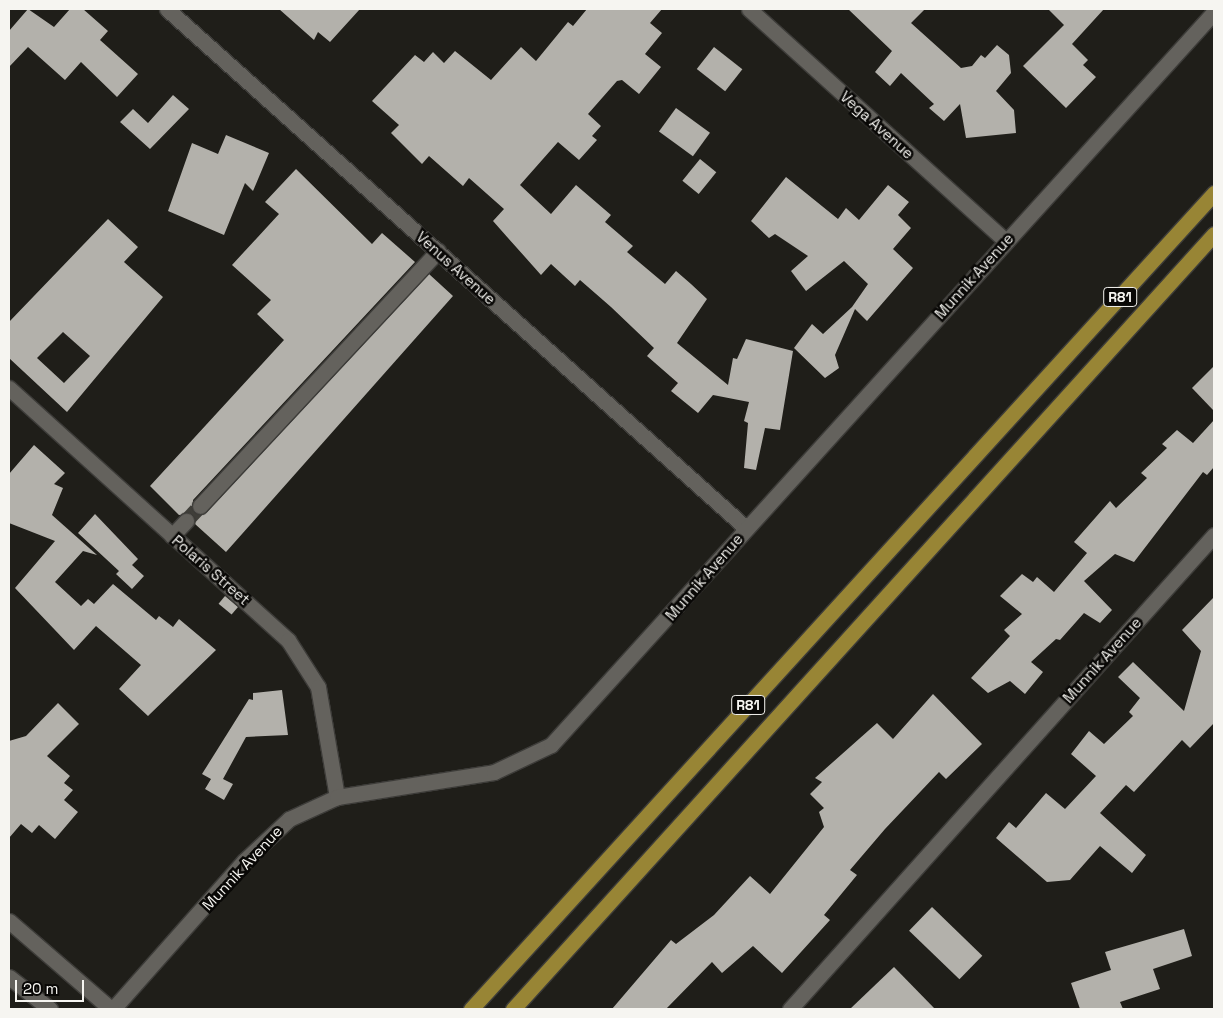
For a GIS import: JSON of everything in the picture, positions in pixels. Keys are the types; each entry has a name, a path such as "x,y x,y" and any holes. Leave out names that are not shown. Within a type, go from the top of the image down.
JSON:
{"main road":[{"name":"R81","path":"471,1009 1214,193"},
{"name":"R81","path":"513,1009 1214,234"}],"street":[{"name":"Venus Avenue","path":"167,9 746,528"},
{"name":"Vega Avenue","path":"749,9 1006,241"},
{"name":"Munnik Avenue","path":"112,1009 268,836 289,819 337,797 494,772 528,760 551,745 636,656 746,528 1214,12"},
{"path":"200,506 438,251"},
{"name":"Polaris Street","path":"9,388 288,640 309,668 323,711 337,797"},
{"path":"172,536 186,521"},
{"name":"Munnik Avenue","path":"790,1009 1214,535"},
{"path":"9,921 112,1009"},
{"path":"9,977 50,1009"}],"building":[{"path":"28,9 54,27 70,9 83,9 108,31 100,40 138,74 117,97 81,62 65,80 28,47 9,67 9,31"},
{"path":"279,9 360,9 330,42 318,32 314,40"},
{"path":"587,9 662,9 650,23 662,33 645,54 661,67 639,94 622,80 617,81 588,114 601,126 592,136 597,140 579,160 558,142 520,185 551,214 576,185 611,215 605,222 633,246 627,252 665,284 676,271 707,299 677,343 728,385 733,358 737,359 746,339 793,351 780,430 765,428 756,470 744,468 748,423 744,421 749,402 713,395 698,413 671,391 678,383 647,356 654,348 580,280 575,286 551,264 541,275 493,221 504,209 469,178 463,186 429,156 422,164 391,133 399,125 372,101 415,55 424,62 433,52 444,63 455,51 491,80 521,47 536,61 568,22 573,26"},
{"path":"848,9 925,9 911,23 961,68 972,66 981,55 985,58 997,45 1009,55 1011,73 996,91 1014,110 1016,133 966,138 960,104 944,121 929,108 934,104 901,73 890,86 875,72 892,51"},
{"path":"1048,9 1104,9 1072,44 1088,60 1083,65 1096,77 1066,108 1023,66 1064,25"},
{"path":"714,47 742,69 725,91 697,69"},
{"path":"173,95 189,109 150,149 120,122 133,109 148,123"},
{"path":"676,108 710,133 693,156 659,131"},
{"path":"226,135 269,153 253,191 245,183 224,235 168,211 192,143 218,154"},
{"path":"700,159 716,172 699,194 682,181"},
{"path":"296,169 372,244 382,233 415,262 193,500 194,513 207,512 429,274 453,296 226,552 195,524 192,514 179,515 150,486 284,340 257,314 271,300 232,265 279,214 265,202"},
{"path":"786,177 838,219 846,208 859,220 888,185 909,202 898,215 911,228 893,249 913,268 867,321 855,309 835,355 839,368 825,378 794,348 812,324 823,334 852,307 868,284 844,261 806,291 791,271 808,256 775,234 769,238 751,221"},
{"path":"108,219 138,247 124,262 163,297 67,412 9,358 9,322","holes":["63,332 90,356 64,383 37,358"]},
{"path":"1214,366 1214,411 1192,388"},
{"path":"1214,420 1214,467 1207,475 1203,472 1134,562 1115,554 1084,581 1112,610 1100,623 1084,613 1060,640 1056,639 1031,662 1043,672 1025,694 1010,681 988,693 971,678 1010,636 1004,630 1022,614 1000,596 1022,574 1033,582 1037,577 1054,592 1087,553 1074,542 1110,501 1116,508 1147,478 1141,473 1167,448 1162,444 1177,430 1193,443"},
{"path":"34,445 65,473 54,484 63,488 52,515 97,555 83,551 55,582 81,606 88,599 94,604 113,584 156,620 159,616 173,627 179,619 216,650 148,716 119,689 141,665 96,626 74,650 15,588 55,541 9,523 9,474"},
{"path":"95,514 138,559 132,565 144,576 132,589 116,574 119,571 78,533"},
{"path":"225,596 238,607 232,615 219,604"},
{"path":"1214,597 1214,723 1190,748 1182,740 1134,792 1126,785 1100,813 1146,855 1132,873 1100,846 1070,880 1047,882 996,838 1009,822 1016,828 1046,793 1065,809 1096,776 1071,754 1089,731 1104,744 1133,716 1129,712 1140,698 1118,677 1133,662 1184,711 1201,651 1182,630"},
{"path":"282,690 288,735 246,737 223,779 233,784 224,800 205,789 211,779 202,774 249,699 253,700 253,693"},
{"path":"933,694 982,744 946,779 939,772 885,829 850,870 857,875 824,915 830,920 782,973 753,946 722,973 712,962 666,1009 612,1009 671,940 676,944 714,915 750,876 770,894 824,827 819,812 824,808 810,794 822,782 815,778 877,723 893,739"},
{"path":"58,703 79,724 47,756 70,776 64,783 73,790 64,800 78,812 55,839 39,825 32,833 21,824 9,838 9,741 26,736"},
{"path":"932,907 982,956 959,979 909,931"},
{"path":"1184,929 1192,956 1153,969 1160,989 1120,1002 1123,1009 1080,1009 1071,983 1111,970 1105,952"},
{"path":"894,967 935,1009 850,1009"}],"tunnel":[{"path":"186,521 200,506"}]}
